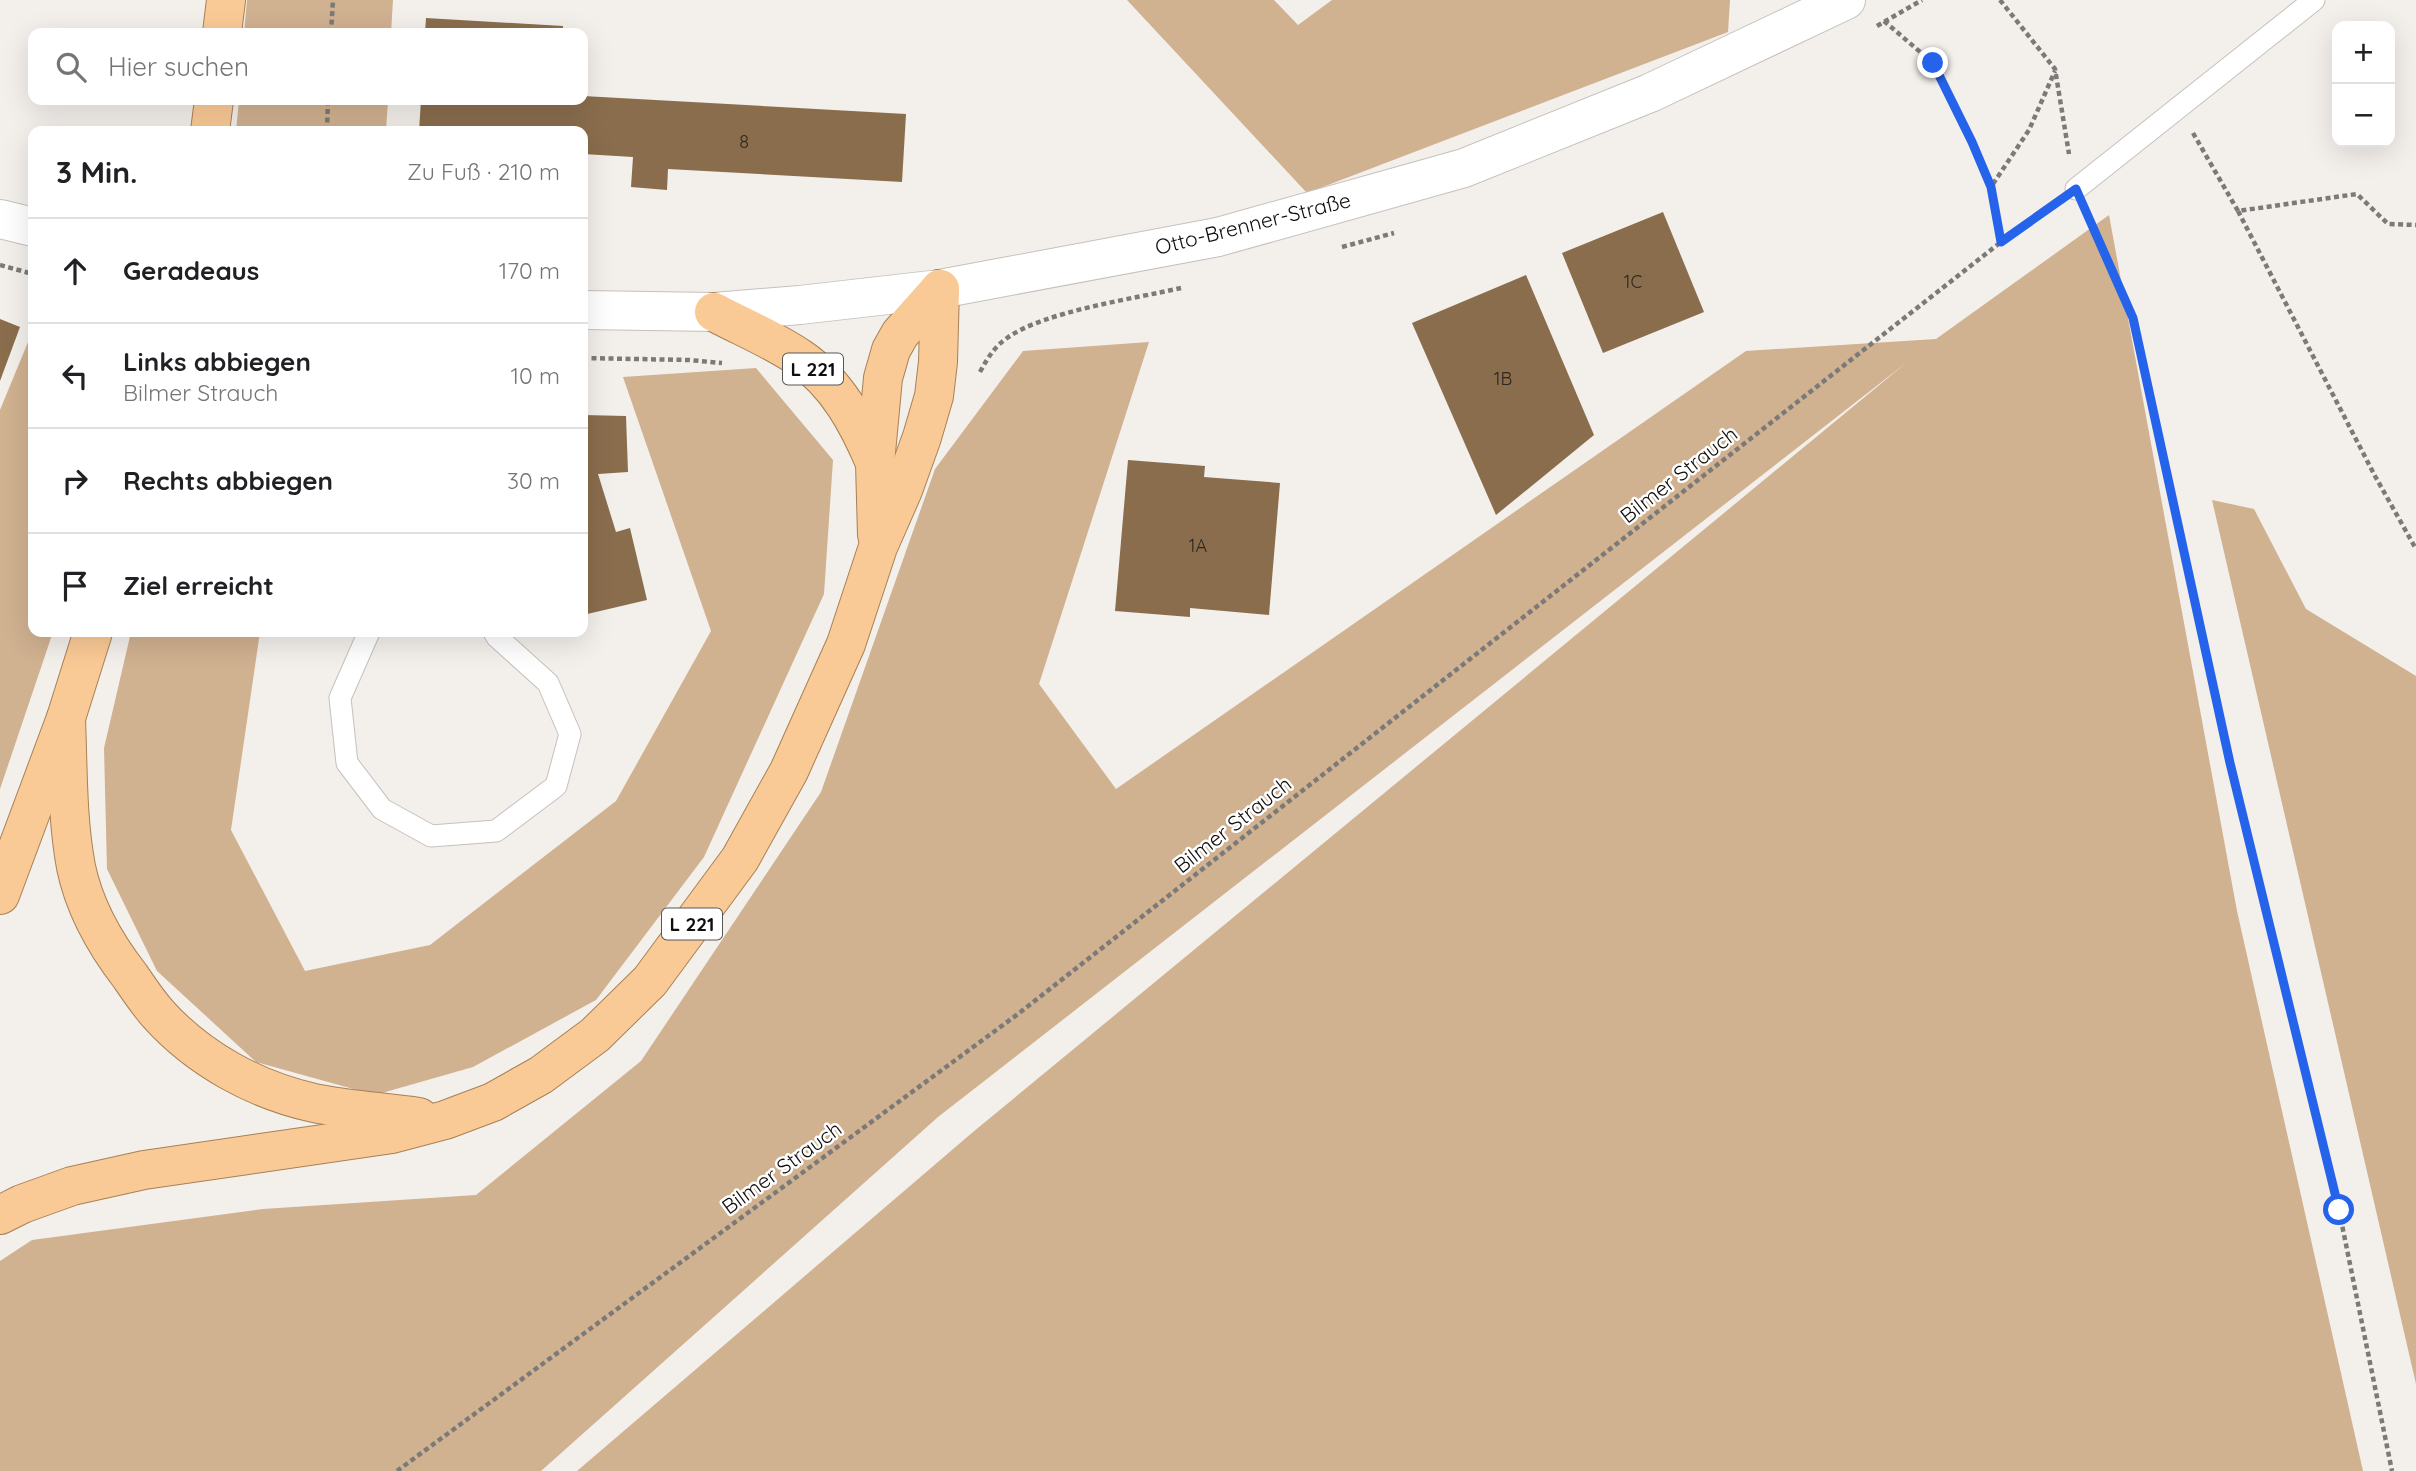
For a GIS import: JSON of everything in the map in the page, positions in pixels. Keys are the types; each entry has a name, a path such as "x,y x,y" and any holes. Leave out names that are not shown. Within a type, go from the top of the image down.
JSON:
{"highway":[{"path":"223,28 226,0"},
{"name":"L 221","path":"878,547 875,463 883,378 891,350 905,327 940,289"},
{"name":"L 221","path":"0,1215 72,1186 144,1170 392,1134 445,1120 493,1102 541,1075 596,1035 650,981 740,859 789,771 846,644 878,547 903,490 934,396 940,289"},
{"name":"L 221","path":"714,312 801,358 820,375 854,417 875,463"},
{"name":"L 221","path":"0,895 66,718 91,637"},
{"name":"L 221","path":"66,718 70,807 77,869 95,920 120,963 158,1014 193,1047 228,1071 273,1090 313,1102 445,1120"}],"street":[{"name":"Otto-Brenner-Straße","path":"588,310 714,312 940,289 1218,237 1464,168 1862,7"},
{"path":"0,219 28,226"}],"lane":[{"path":"2076,189 2314,0"},
{"path":"367,637 340,698 347,763 382,809 431,836 496,831 556,786 570,734 548,683 496,637"}],"path":[{"path":"331,28 333,0"},
{"path":"2000,0 2055,69 2076,189 2133,318 2230,763 2339,1210 2392,1471"},
{"path":"1862,7 1933,63 1991,187 2001,242"},
{"path":"1991,187 2029,130 2055,69"},
{"path":"327,126 328,105"},
{"path":"2179,107 2238,211 2375,476 2416,549"},
{"name":"Bilmer Strauch","path":"397,1471 1018,1014 2001,242 2076,189"},
{"path":"2238,211 2357,194 2388,224 2416,225"},
{"path":"0,265 28,273"}],"shaded area":[{"path":"247,0 393,0 391,28 244,28"},
{"path":"1127,0 1274,0 1298,25 1332,0 1730,0 1728,32 1307,193"},
{"path":"239,105 388,105 386,126 236,126"},
{"path":"2109,215 2237,911 2363,1471 577,1471 973,1132 1906,363 938,1117 541,1471 0,1471 0,1261 32,1240 263,1209 476,1195 641,1061 821,792 935,469 1023,351 1149,342 1039,684 1116,789 1746,351 1936,339"},
{"path":"28,342 28,637 51,637 0,789 0,410"},
{"path":"756,368 833,460 824,594 704,857 596,1000 473,1067 375,1095 256,1062 157,971 107,869 104,748 130,637 259,637 231,830 305,971 430,945 616,801 711,631 623,377"},
{"path":"2212,500 2254,509 2306,609 2416,676 2416,1384"}],"building":[{"path":"426,18 563,26 563,28 425,28"},
{"path":"588,96 906,114 902,182 668,169 667,190 631,187 633,157 588,154 588,126 419,126 421,105 588,105"},
{"path":"1663,212 1704,312 1603,353 1562,253"},
{"path":"1526,275 1594,435 1496,515 1412,323"},
{"path":"0,319 20,327 0,381"},
{"path":"588,415 626,416 628,472 598,474 616,532 630,528 647,600 588,614"},
{"path":"1128,460 1205,466 1204,477 1280,483 1269,615 1190,608 1190,617 1115,611"}],"route":[{"path":"1933,63 1991,187 2001,242 2076,189 2133,318 2230,763 2339,1210"}]}
